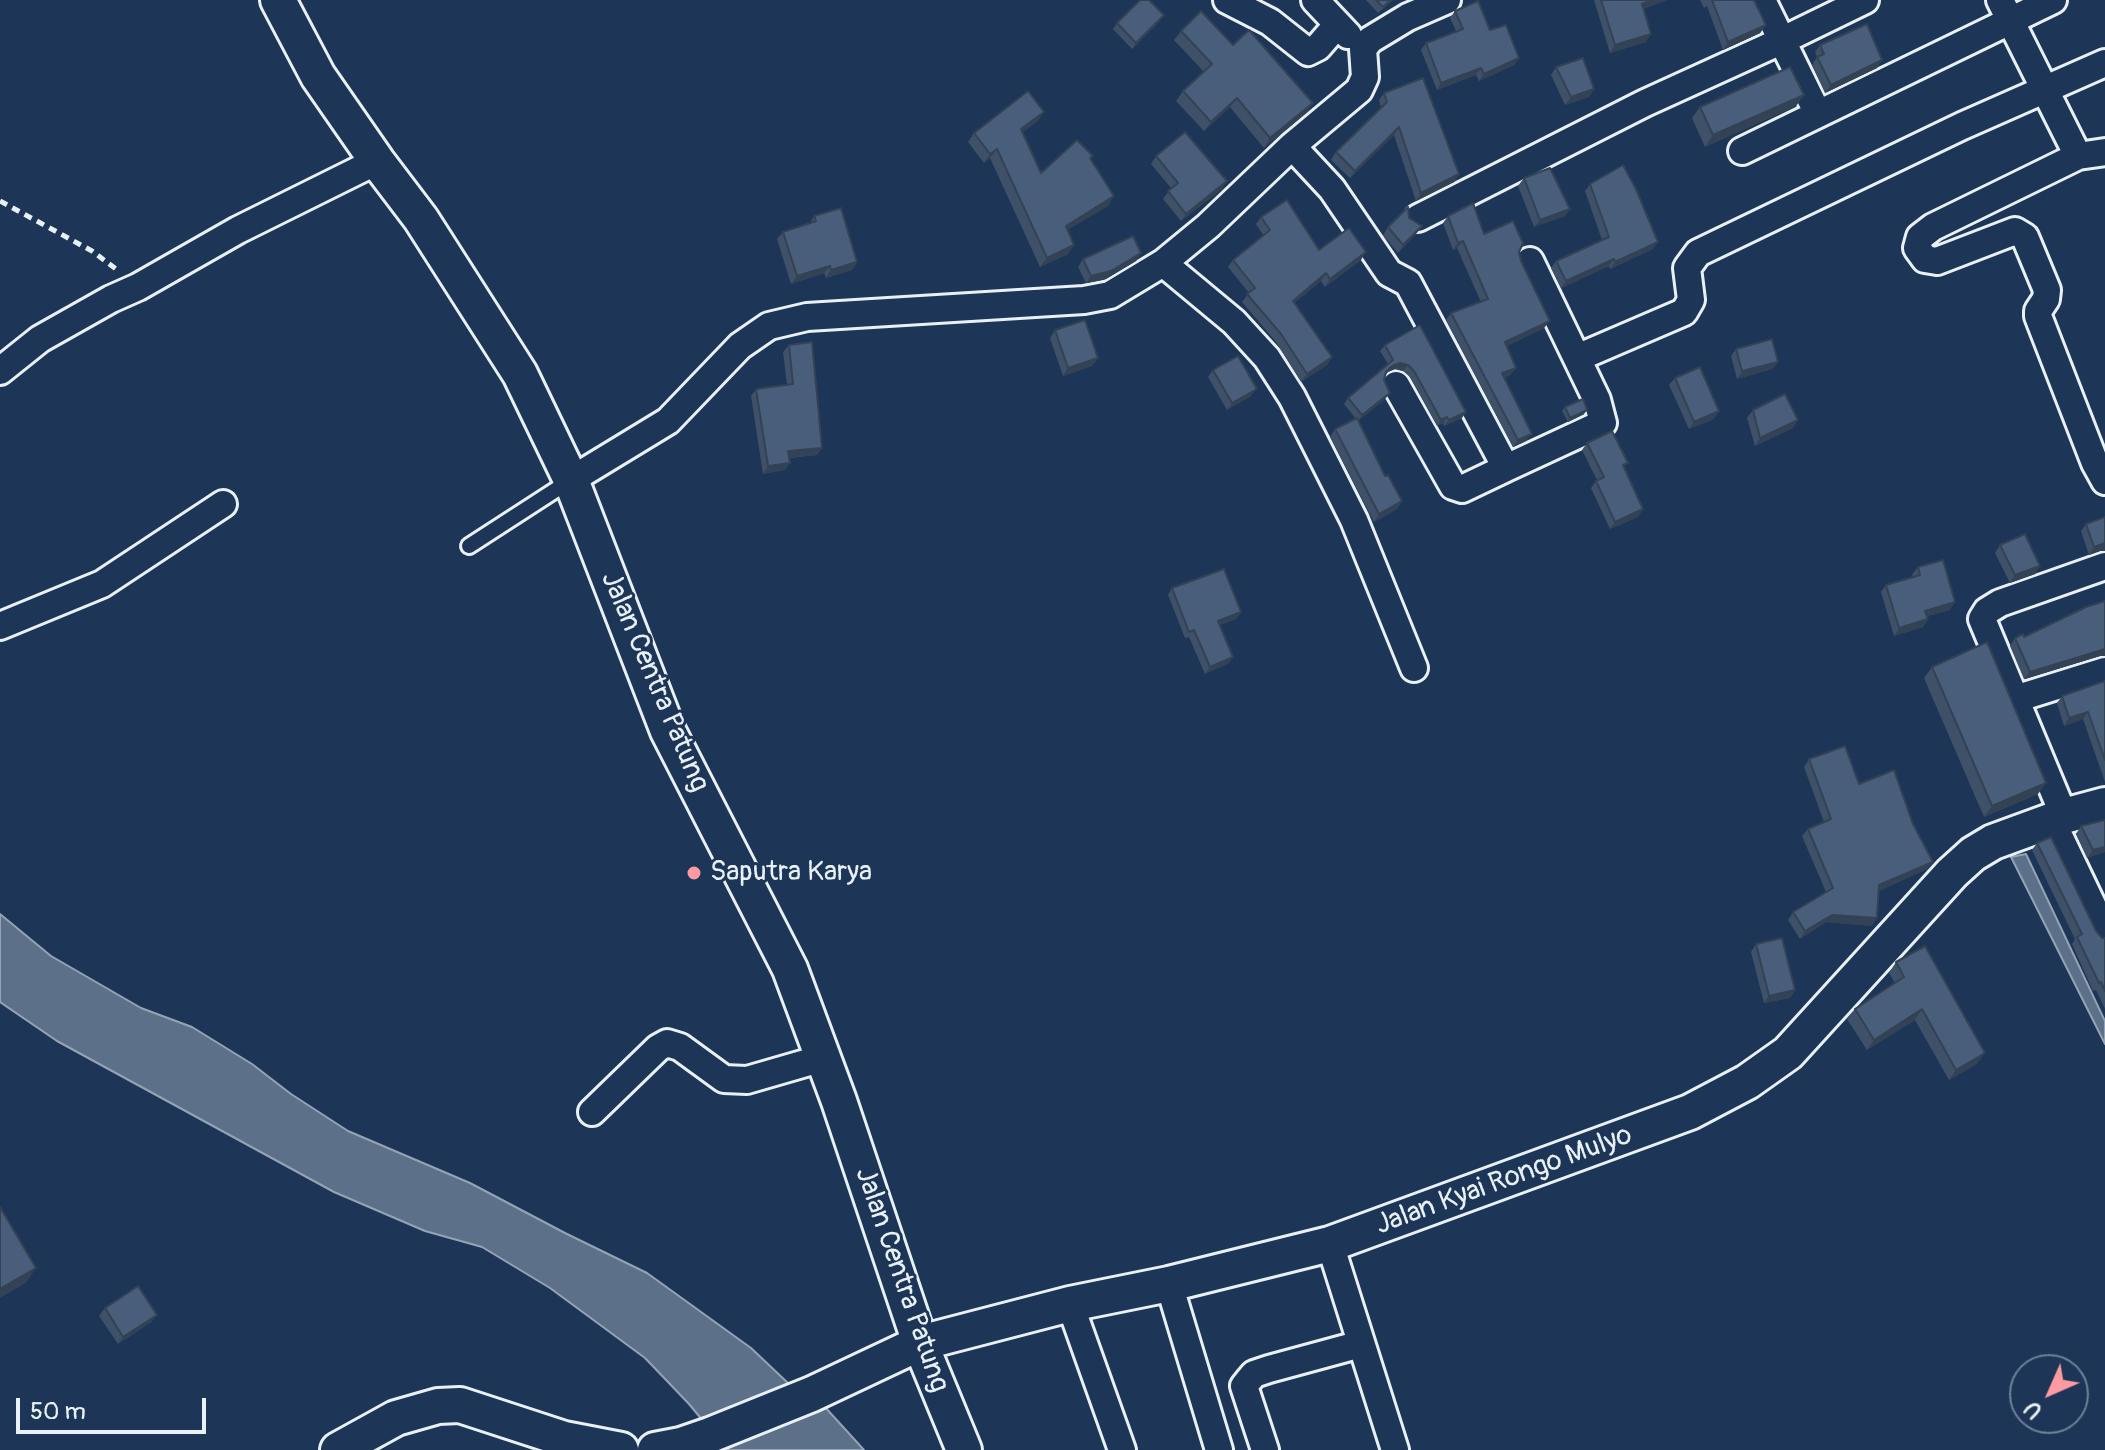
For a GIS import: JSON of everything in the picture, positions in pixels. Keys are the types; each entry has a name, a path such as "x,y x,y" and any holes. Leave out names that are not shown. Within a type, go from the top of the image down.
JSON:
{"street":[{"name":"Jalan Centra Patung","path":"278,0 318,76 421,219 520,374 571,480 668,731 790,969 920,1343 964,1450"},
{"path":"1227,0 1270,22 1308,52 1318,47 1337,25"},
{"path":"1315,0 1363,49"},
{"path":"571,480 668,421 740,346 769,326 807,317 1084,300 1110,295 1163,263 1208,226 1292,146 1359,90 1365,77 1363,49 1370,40 1447,0"},
{"path":"1762,0 1818,114"},
{"path":"1418,218 1645,103 1865,0"},
{"path":"1742,151 1818,114 2004,10 2053,0"},
{"path":"2004,10 2078,156"},
{"path":"1577,358 1684,312 1691,300 1687,268 1698,253 1962,126 2105,63"},
{"path":"1292,146 1332,189 1389,273 1408,283 1506,468"},
{"path":"2105,152 2078,156 1933,227 1920,237 1917,248 1925,259 1937,261 2015,231 2025,237 2047,290 2038,316 2105,482"},
{"path":"0,371 40,339 111,299 238,230 377,161"},
{"path":"1396,385 1453,486 1462,489 1600,427 1603,423 1597,400 1530,261"},
{"path":"1163,263 1234,322 1267,358 1292,397 1354,520 1414,668"},
{"path":"0,626 102,584 223,504"},
{"path":"2105,566 2000,603 1987,611 1982,619 2015,699 2058,819 2105,932"},
{"path":"2015,699 2105,671"},
{"name":"Jalan Kyai Rongo Mulyo","path":"655,1450 710,1435 812,1394 920,1343 1070,1304 1169,1284 1330,1244 1690,1112 1747,1082 1788,1053 1952,873 1973,854 1993,842 2105,805"},
{"path":"592,1112 658,1048 667,1043 680,1047 724,1079 747,1080 823,1058"},
{"path":"1330,1244 1395,1450"},
{"path":"1169,1284 1219,1450"},
{"path":"1070,1304 1122,1450"},
{"path":"1265,1450 1244,1386 1254,1374 1361,1344"},
{"path":"338,1450 396,1418 438,1406 460,1405 564,1439 621,1450"}],"lane":[{"path":"469,546 571,480"}],"path":[{"path":"0,201 92,251 138,287"}],"water":[{"path":"2026,854 2105,1021 2105,1044 2011,857"},
{"path":"0,914 51,956 141,1008 192,1027 252,1064 348,1131 470,1183 647,1273 751,1348 808,1402 824,1406 864,1450 727,1450 645,1358 550,1288 482,1247 425,1231 334,1192 57,1041 0,1002"}],"building":[{"path":"1140,0 1149,0 1164,15 1136,43 1117,23"},
{"path":"1376,0 1391,0 1383,7"},
{"path":"1601,0 1652,0 1642,4 1651,34 1615,45"},
{"path":"1712,0 1754,0 1766,25 1728,42"},
{"path":"1478,1 1490,30 1506,25 1519,58 1484,74 1481,68 1441,83 1426,43 1463,29 1455,11"},
{"path":"1201,11 1233,45 1249,30 1313,103 1270,138 1237,98 1211,122 1183,91 1212,64 1181,31"},
{"path":"1867,24 1882,60 1831,85 1817,57 1824,54 1820,45"},
{"path":"1583,58 1594,89 1571,97 1556,67"},
{"path":"1790,67 1804,95 1713,135 1700,107"},
{"path":"1423,78 1459,174 1421,193 1399,127 1355,171 1336,152 1387,102 1384,93"},
{"path":"1028,91 1044,112 1021,129 1041,173 1077,140 1093,156 1090,158 1114,196 1066,226 1074,245 1047,258 997,149 990,154 974,133"},
{"path":"1185,132 1227,181 1186,214 1168,191 1178,183 1156,156"},
{"path":"1623,165 1658,242 1566,281 1556,261 1609,237 1590,184"},
{"path":"1550,168 1570,209 1540,220 1524,178"},
{"path":"1287,200 1319,250 1349,228 1366,252 1330,279 1326,273 1293,301 1332,357 1307,374 1281,334 1247,294 1255,288 1233,260 1270,230 1261,217"},
{"path":"1473,203 1484,234 1513,221 1523,243 1519,252 1521,261 1550,321 1505,342 1516,368 1502,373 1532,434 1518,440 1451,313 1488,299 1463,241 1458,243 1448,216"},
{"path":"1408,207 1409,218 1422,226 1403,245 1388,227"},
{"path":"841,208 857,262 797,276 783,232 816,221 814,216"},
{"path":"1133,236 1141,253 1111,271 1091,276 1083,259"},
{"path":"1085,320 1098,358 1068,368 1055,330"},
{"path":"1420,325 1466,412 1449,420 1447,417 1441,420 1414,371 1400,363 1386,372 1384,380 1390,393 1362,415 1348,398 1393,360 1385,345"},
{"path":"1772,339 1778,362 1742,371 1736,349"},
{"path":"812,342 822,448 788,451 790,463 768,466 756,389 793,384 789,345"},
{"path":"1238,356 1257,389 1232,403 1213,370"},
{"path":"1700,367 1719,411 1694,422 1675,378"},
{"path":"1785,394 1798,420 1760,438 1753,410"},
{"path":"1583,399 1587,410 1570,418 1565,407"},
{"path":"1357,418 1385,476 1388,475 1402,501 1379,514 1335,429"},
{"path":"1612,431 1628,463 1623,465 1643,509 1615,522 1596,481 1604,477 1587,443"},
{"path":"2105,517 2105,543 2094,547 2086,524"},
{"path":"2025,534 2040,566 2015,575 2000,545"},
{"path":"1943,560 1955,602 1925,611 1928,619 1899,628 1886,585 1920,575 1918,567"},
{"path":"1224,569 1241,612 1218,621 1233,657 1210,667 1194,630 1189,632 1172,588"},
{"path":"2105,601 2105,649 2030,672 2015,638 2023,634 2024,637"},
{"path":"1987,642 2046,783 1992,806 1932,667"},
{"path":"2105,681 2105,760 2088,712 2069,718 2062,696"},
{"path":"1845,746 1859,784 1894,770 1913,824 1933,862 1879,885 1877,918 1832,915 1805,931 1793,912 1833,888 1808,829 1831,819 1809,759"},
{"path":"2105,820 2105,847 2093,850 2081,826"},
{"path":"2051,837 2096,931 2105,938 2105,991 2077,937 2082,934 2037,843"},
{"path":"1782,938 1795,990 1769,996 1756,944"},
{"path":"1925,946 1985,1053 1956,1070 1922,1009 1874,1040 1855,1009 1904,977 1896,962"},
{"path":"0,1207 36,1268 0,1289"},
{"path":"138,1286 157,1315 123,1337 105,1308"}],"place":[{"name":"Saputra Karya","path":"694,873"}]}
